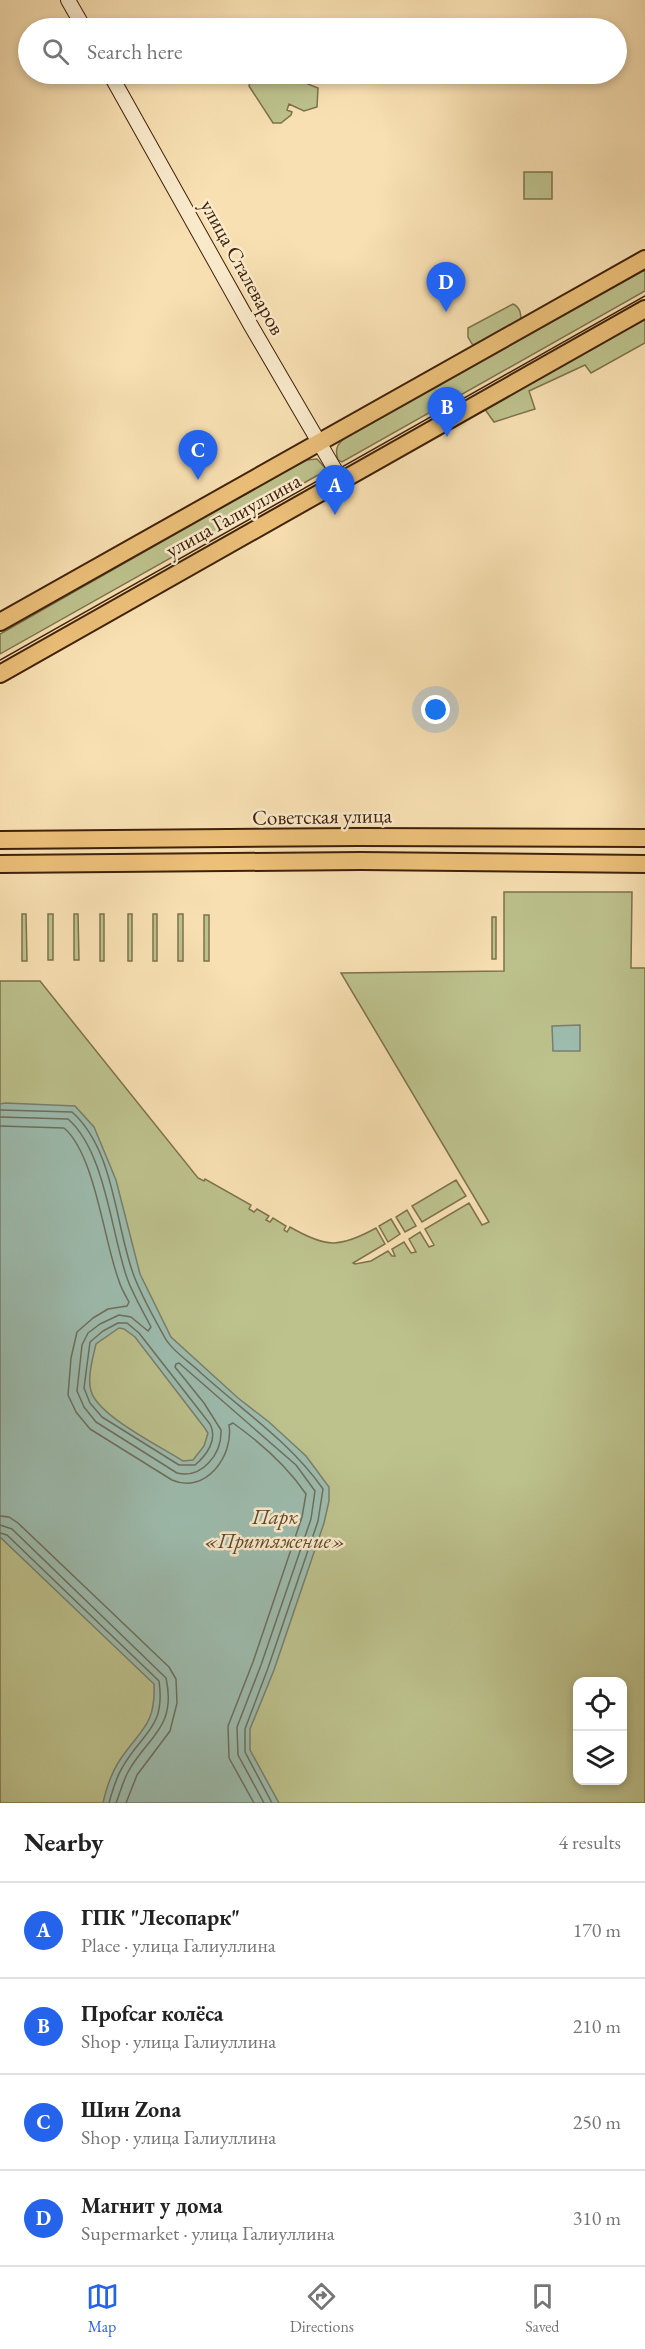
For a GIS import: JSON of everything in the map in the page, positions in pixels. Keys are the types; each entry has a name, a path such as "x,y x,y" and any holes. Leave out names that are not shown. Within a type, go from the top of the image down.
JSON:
{"main road":[{"path":"68,0 78,18"},
{"name":"улица Сталеваров","path":"116,84 250,324 321,442 341,480"},
{"name":"улица Галиуллина","path":"0,621 645,259"},
{"name":"улица Галиуллина","path":"0,674 645,309"},
{"path":"361,837 361,861"},
{"name":"Советская улица","path":"0,840 361,837 645,838"},
{"path":"0,864 361,861 645,864"}],"green space":[{"path":"250,84 308,84 318,88 317,107 304,111 289,104 287,110 292,112 291,115 281,123 273,123"},
{"path":"524,172 552,172 552,199 524,199"},
{"path":"645,270 645,291 342,462 338,460 337,448 345,438"},
{"path":"513,304 520,312 520,322 477,346 472,344 468,337 468,328"},
{"path":"645,319 645,343 591,373 585,365 529,391 535,409 494,422 484,408"},
{"path":"317,459 327,470 0,654 0,634 286,471 307,460"},
{"name":"Парк «Притяжение»","path":"504,892 632,892 631,968 645,968 645,1803 0,1803 0,981 40,981 198,1178 204,1181 205,1179 251,1205 249,1209 254,1212 257,1209 269,1216 266,1220 270,1222 273,1218 286,1226 284,1230 287,1232 290,1227 314,1239 333,1243 352,1239 376,1228 385,1244 353,1263 355,1264 371,1261 388,1251 395,1256 392,1249 404,1242 411,1253 416,1252 409,1239 420,1232 429,1247 434,1245 425,1229 469,1203 482,1225 489,1222 341,973 504,971"},
{"path":"22,914 26,914 27,961 22,961"},
{"path":"48,914 53,914 53,960 48,960"},
{"path":"74,914 78,914 79,960 74,960"},
{"path":"100,914 104,914 104,961 100,961"},
{"path":"128,914 132,914 132,961 128,961"},
{"path":"153,914 157,914 157,961 153,961"},
{"path":"178,914 183,914 183,961 178,961"},
{"path":"204,915 209,915 209,961 204,961"},
{"path":"492,917 496,917 496,959 492,959"},
{"path":"456,1180 466,1196 422,1222 412,1206"},
{"path":"407,1210 416,1226 405,1232 396,1217"},
{"path":"391,1219 400,1234 388,1242 379,1226"}],"water":[{"path":"580,1025 580,1051 553,1051 552,1026"},
{"path":"0,1104 75,1106 94,1127 116,1180 140,1274 171,1337 306,1456 329,1487 329,1501 324,1523 274,1670 250,1729 250,1750 279,1803 103,1803 115,1767 149,1719 154,1698 154,1684 0,1537","holes":["119,1328 135,1337 208,1433 204,1446 193,1460 183,1461 146,1439 117,1420 96,1401 91,1391 90,1380 96,1344"]}],"tram line":[{"path":"0,660 645,296"}],"place":[{"name":"Магнит у дома","path":"446,312"},
{"name":"Проfcar колёса","path":"447,437"},
{"name":"Шин Zona","path":"198,480"},
{"name":"ГПК \"Лесопарк\"","path":"335,515"}]}
